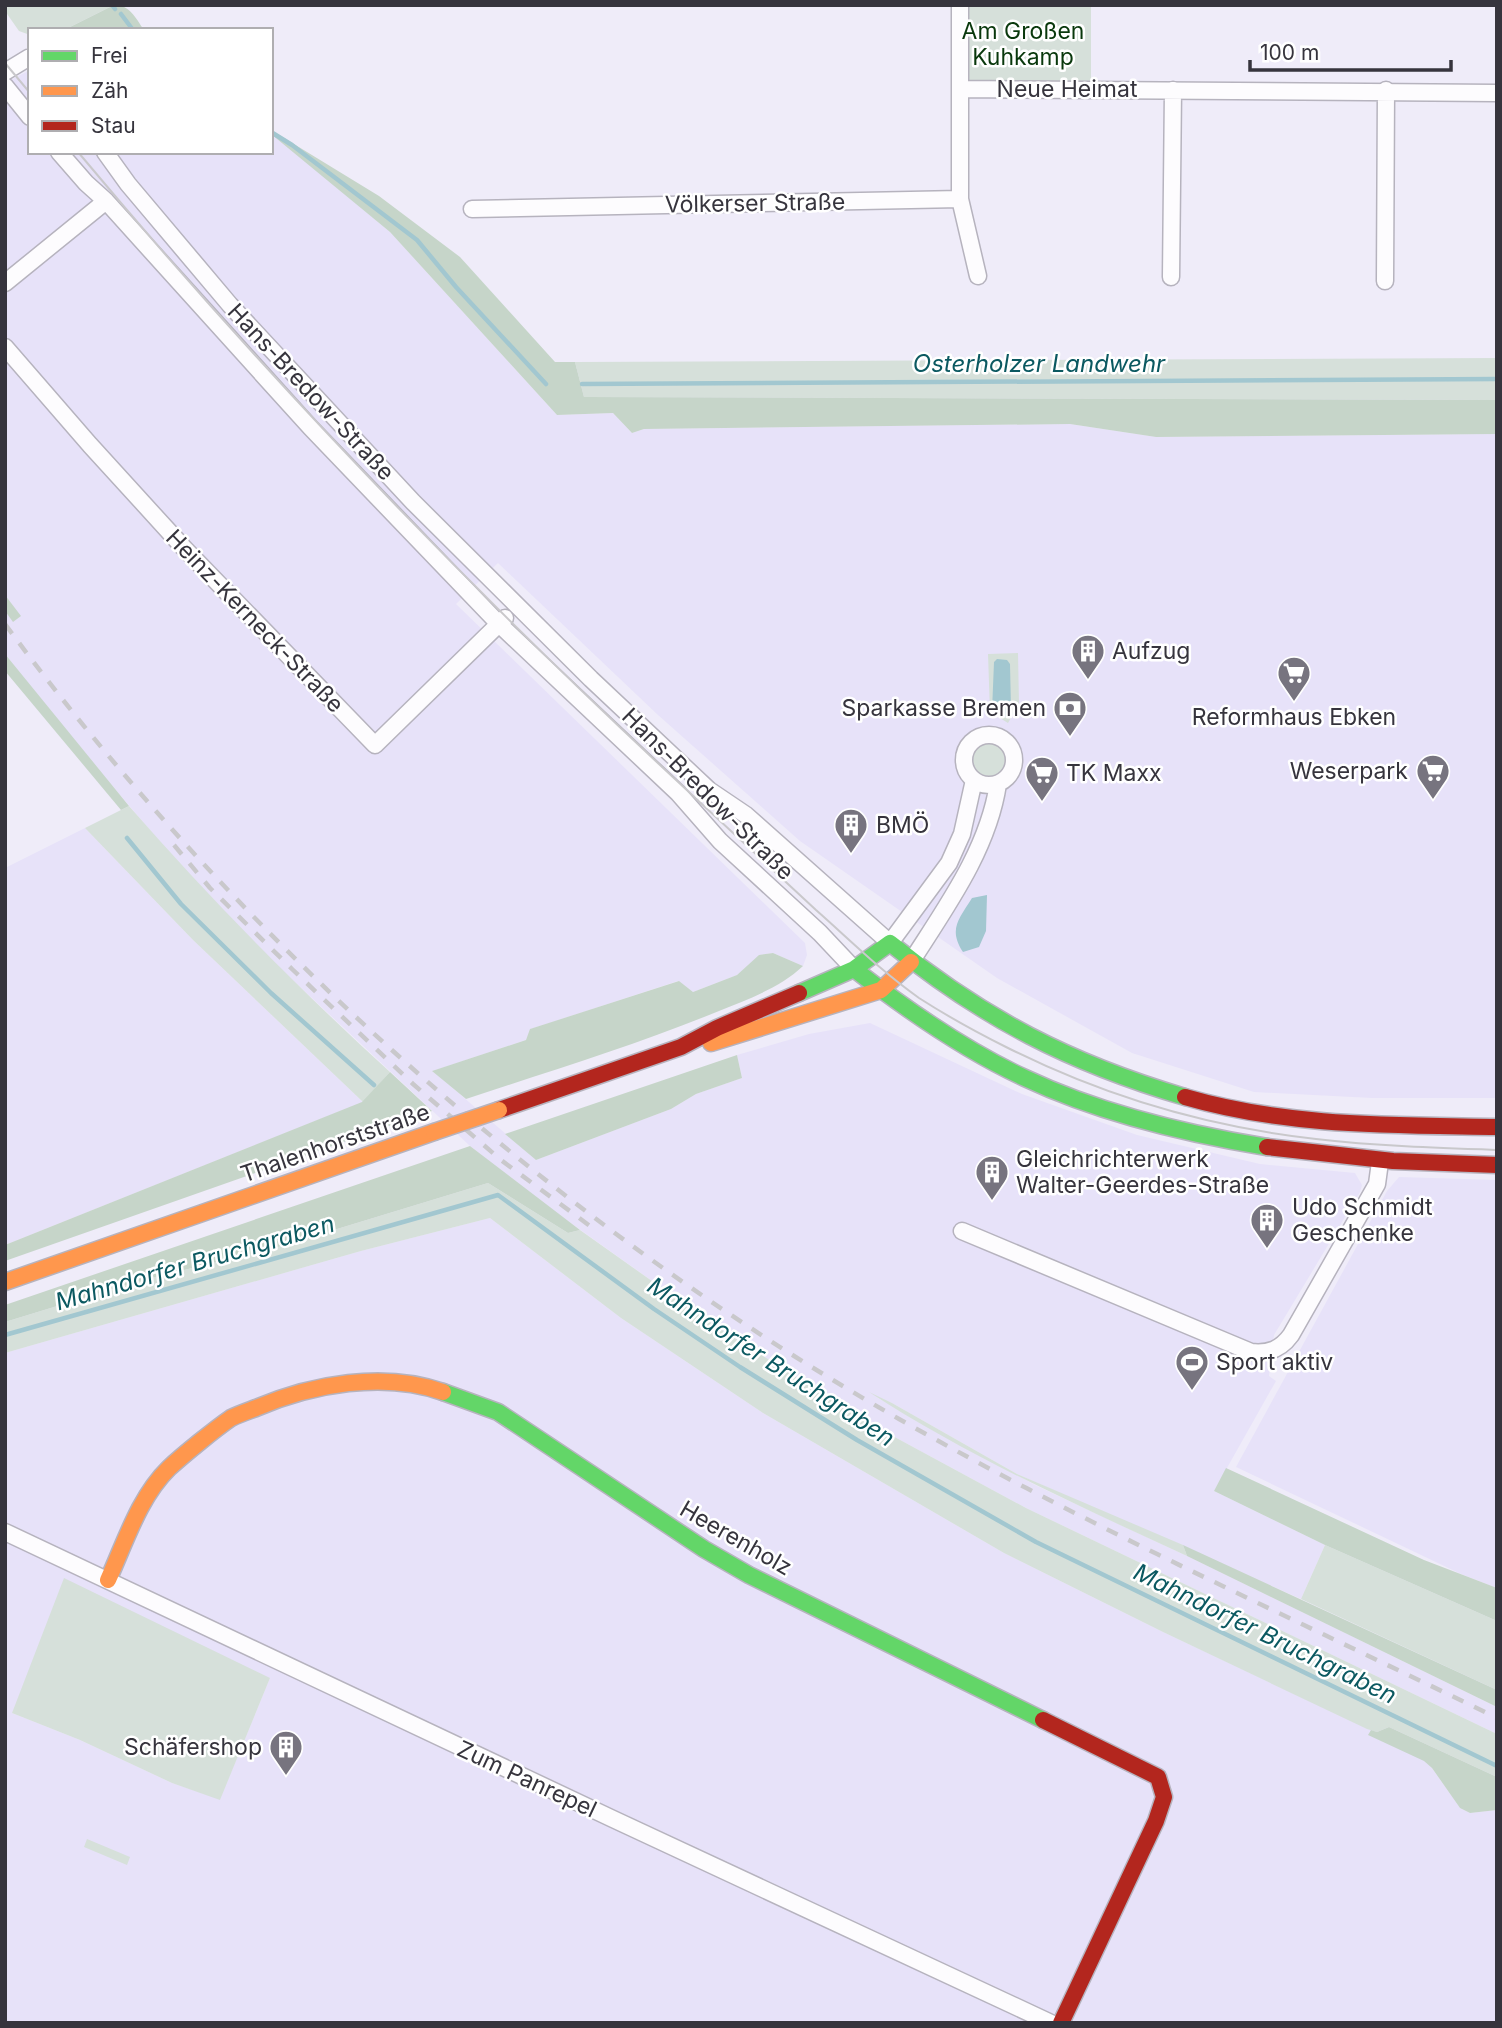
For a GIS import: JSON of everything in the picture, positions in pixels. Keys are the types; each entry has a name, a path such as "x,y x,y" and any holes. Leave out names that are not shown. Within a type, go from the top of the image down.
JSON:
{"main road":[{"name":"Hans-Bredow-Straße","path":"890,943 911,962 979,1009 1035,1040 1136,1083 1209,1103 1312,1121 1497,1127"},
{"name":"Thalenhorststraße","path":"681,1048 717,1028 854,969 890,943"},
{"path":"881,990 911,962"},
{"name":"Hans-Bredow-Straße","path":"854,969 957,1041 1016,1074 1124,1115 1220,1140 1312,1156 1380,1162 1497,1166"},
{"name":"Thalenhorststraße","path":"5,1282 681,1048 721,1041 881,990"},
{"name":"Heerenholz","path":"108,1580 144,1504 168,1469 232,1418 287,1395 346,1382 399,1383 429,1387 498,1412 704,1549 749,1575 1158,1777 1164,1797 1156,1821 1061,2023"}],"street":[{"path":"960,5 960,199 978,276"},
{"path":"5,72 28,58"},
{"path":"5,86 28,115"},
{"name":"Neue Heimat","path":"960,89 1386,90 1497,93"},
{"path":"1171,277 1173,90"},
{"path":"1385,281 1386,90"},
{"name":"Hans-Bredow-Straße","path":"61,154 310,428 499,624 678,793 720,841 820,933 854,969"},
{"name":"Hans-Bredow-Straße","path":"106,154 128,184 230,305 413,502 516,606 709,790 746,816 890,943"},
{"name":"Völkerser Straße","path":"472,209 960,199"},
{"path":"5,284 106,201"},
{"name":"Heinz-Kerneck-Straße","path":"5,347 183,547 375,745 516,606"},
{"path":"993,735 1005,741 1013,753 1011,772 1006,779 998,783 985,785 974,780 965,766 965,752 979,737 993,735"},
{"path":"890,943 949,863 962,834 974,780"},
{"path":"911,962 962,881 984,834 995,802 998,783"},
{"path":"962,1231 1251,1352 1264,1354 1280,1347 1291,1335 1377,1184 1380,1162"},
{"name":"Zum Panrepel","path":"5,1532 1051,2023"}],"shaded area":[{"path":"28,71 28,154 273,154 273,135 390,232 557,415 613,413 632,433 644,429 1070,424 1156,437 1497,434 1497,1098 1372,1098 1254,1092 1132,1053 997,978 800,841 658,715 498,563 456,604 805,943 807,955 803,966 773,953 760,955 737,975 693,992 678,981 531,1029 526,1040 433,1071 536,1160 671,1109 696,1094 742,1078 737,1055 809,1034 870,1023 1022,1094 1137,1135 1260,1164 1355,1173 1362,1185 1360,1192 1274,1335 1269,1376 1276,1381 1214,1491 1325,1545 1301,1599 1017,1474 892,1403 876,1397 1035,1485 1497,1707 1497,1734 1026,1508 878,1428 714,1325 530,1194 470,1146 267,956 177,862 47,709 5,654 5,611 13,621 20,616 5,595 5,83"},
{"path":"85,828 193,940 363,1102 5,1245 5,868"},
{"path":"1399,1177 1497,1180 1497,1588 1461,1574 1236,1467 1387,1191"},
{"path":"490,1218 621,1318 763,1413 1004,1553 1371,1730 1369,1735 1424,1760 1460,1808 1470,1813 1497,1810 1497,2023 5,2023 5,1353 361,1251","holes":["270,1678 220,1799 172,1783 80,1740 12,1713"]}],"green space":[{"path":"5,5 114,5 68,28 28,28 28,34 19,31 5,11"},
{"path":"114,5 128,9 143,28 68,28"},
{"name":"Am Großen Kuhkamp","path":"968,5 1091,5 1091,82 968,82"},
{"path":"273,131 379,196 460,257 555,362 575,362 584,397 1497,400 1497,434 1156,437 1070,424 644,429 632,433 613,413 557,415 390,232 273,136"},
{"path":"1497,358 1497,400 584,397 575,362"},
{"path":"5,595 21,616 13,622 5,611"},
{"path":"1018,653 1019,704 1008,723 990,712 988,654"},
{"path":"5,654 129,806 121,810 5,671"},
{"path":"989,742 1002,747 1007,760 1002,773 989,778 976,773 971,760 976,747"},
{"path":"129,806 256,943 390,1072 363,1102 193,940 85,828"},
{"path":"773,953 803,966 784,981 752,997 625,1046 466,1099 432,1071 526,1040 530,1029 679,981 693,992 737,975 759,955"},
{"path":"737,1055 742,1078 696,1094 671,1109 536,1160 505,1134"},
{"path":"390,1072 432,1111 5,1261 5,1245 362,1102"},
{"path":"470,1146 580,1230 568,1233 488,1183 278,1247 139,1281 5,1322 5,1305"},
{"path":"488,1183 568,1233 580,1230 714,1325 878,1428 1026,1508 1497,1734 1497,1777 1389,1727 1377,1732 1367,1729 1004,1553 763,1413 621,1318 490,1218 361,1251 5,1353 5,1322 139,1281 278,1247"},
{"path":"869,1392 1017,1474 1183,1545 1187,1556 985,1459"},
{"path":"1226,1468 1424,1560 1497,1588 1497,1621 1325,1545 1214,1491"},
{"path":"1183,1545 1497,1690 1497,1707 1187,1556"},
{"path":"1325,1545 1497,1621 1497,1690 1301,1599"},
{"path":"64,1578 270,1678 220,1800 172,1783 80,1740 12,1713"},
{"path":"1389,1727 1497,1777 1497,1810 1470,1813 1460,1808 1424,1761 1368,1735 1371,1730 1377,1732"},
{"path":"87,1839 130,1857 127,1865 84,1847"}],"water":[{"path":"997,659 1007,660 1010,664 1011,709 1006,717 992,711 994,662"},
{"path":"987,895 986,931 979,947 963,952 956,937 959,918 972,898"}],"waterway":[{"name":"Osterholzer Landwehr","path":"112,5 115,9"},
{"name":"Osterholzer Landwehr","path":"121,14 132,28"},
{"name":"Osterholzer Landwehr","path":"273,133 417,240 456,287 546,384"},
{"name":"Osterholzer Landwehr","path":"582,384 1497,379"},
{"path":"127,838 181,904 271,993 374,1085"},
{"name":"Mahndorfer Bruchgraben","path":"5,1335 498,1195 654,1309 740,1367 857,1440 1036,1542 1497,1766"}],"tram line":[{"path":"5,63 28,91"},
{"path":"80,154 223,320 451,562 690,793 866,956 919,998 973,1030 1043,1065 1118,1094 1196,1118 1316,1139 1497,1150"}],"railway":[{"path":"5,624 97,741 195,855 301,964 412,1068 528,1166 648,1257 772,1342 899,1419 972,1459 1121,1536 1497,1718"},
{"path":"174,845 210,888 413,1084 501,1160 594,1229"}],"traffic: fast":[{"path":"799,993 854,969 890,943 960,994 1030,1036 1104,1069 1185,1097"},
{"path":"854,969 958,1042 1025,1078 1083,1102 1144,1121 1267,1147"},
{"path":"443,1392 498,1412 704,1549 749,1575 1043,1720"}],"traffic: slow":[{"path":"711,1043 881,990 911,962"},
{"path":"434,1132 499,1110"},
{"path":"5,1282 434,1132"},
{"path":"108,1580 141,1506 158,1480 182,1456 231,1418 301,1392 348,1383 397,1382 443,1392"}],"traffic: jam":[{"path":"499,1110 681,1047 717,1028 799,993"},
{"path":"1185,1097 1224,1107 1301,1119 1379,1125 1497,1127"},
{"path":"1267,1147 1393,1161 1497,1165"},
{"path":"1043,1720 1158,1777 1164,1797 1156,1821 1061,2023"}],"place":[{"name":"Aufzug","path":"1088,681"},
{"name":"Reformhaus Ebken","path":"1294,703"},
{"name":"Sparkasse Bremen","path":"1070,738"},
{"name":"Weserpark","path":"1433,801"},
{"name":"TK Maxx","path":"1042,803"},
{"name":"BMÖ","path":"851,855"},
{"name":"Gleichrichterwerk Walter-Geerdes-Straße","path":"992,1202"},
{"name":"Udo Schmidt Geschenke","path":"1267,1250"},
{"name":"Sport aktiv","path":"1192,1392"},
{"name":"Schäfershop","path":"286,1777"}]}
